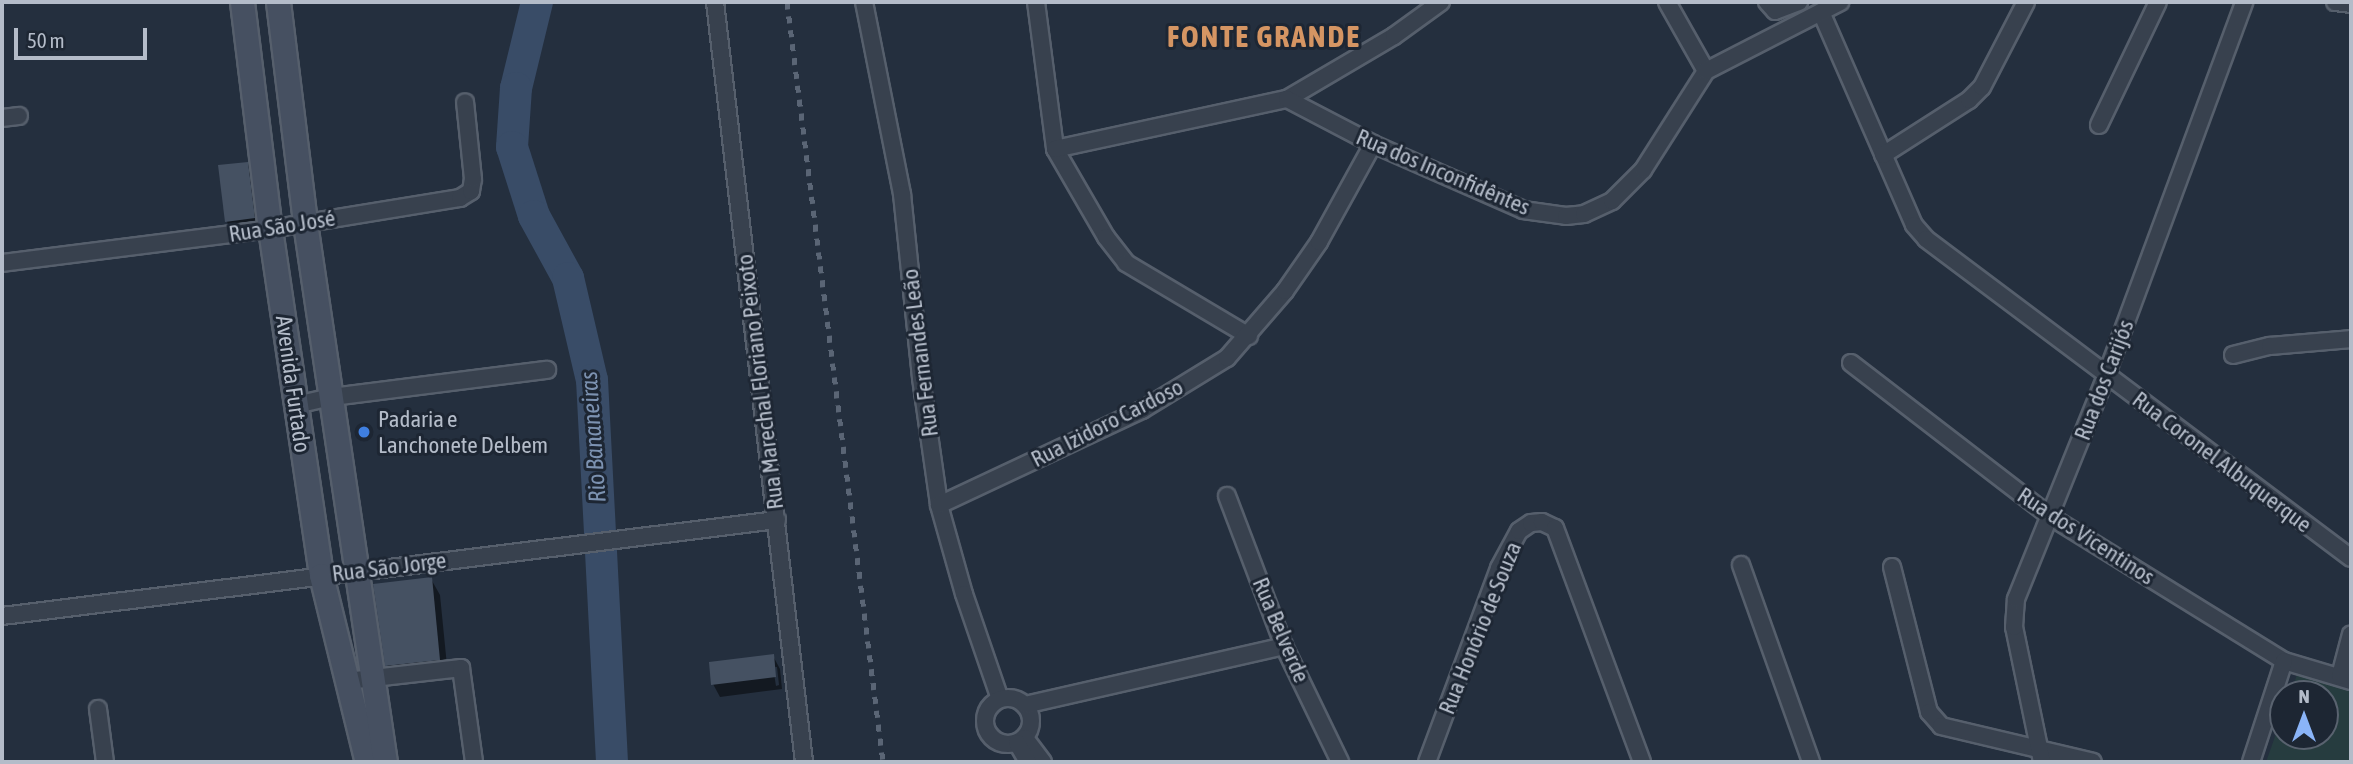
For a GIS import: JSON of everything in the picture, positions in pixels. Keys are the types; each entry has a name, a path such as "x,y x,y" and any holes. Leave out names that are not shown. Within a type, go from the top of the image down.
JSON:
{"street":[{"name":"Avenida Furtado","path":"242,2 270,229 321,575 367,762"},
{"name":"Avenida Furtado","path":"278,2 305,223 385,762"},
{"name":"Rua Marechal Floriano Peixoto","path":"715,2 804,762"},
{"name":"Rua Fernandes Leão","path":"864,2 902,194 921,378 939,505 964,594 1000,699"},
{"path":"1036,2 1055,149 1105,237 1126,263 1249,336"},
{"path":"1055,149 1287,99 1394,36 1441,2"},
{"path":"1667,2 1706,71 1840,2"},
{"path":"1769,6 1780,10 1799,2"},
{"path":"1883,155 1969,100 1982,87 2026,2"},
{"path":"2099,125 2158,2"},
{"name":"Rua dos Carijós","path":"2040,754 2013,613 2106,376 2244,2"},
{"path":"2334,2 2351,4"},
{"name":"Rua Coronel Albuquerque","path":"1821,12 1914,225 1926,239 2351,558"},
{"name":"Rua dos Inconfidêntes","path":"1287,99 1373,145 1523,210 1566,216 1584,214 1612,201 1643,170 1706,71"},
{"name":"Rua São José","path":"2,263 270,229 460,198 471,191 473,179 465,102"},
{"path":"2,118 19,116"},
{"name":"Rua Izidoro Cardoso","path":"939,505 1143,410 1227,358 1249,336 1320,242 1373,145"},
{"path":"2233,355 2270,346 2351,340"},
{"name":"Rua dos Vicentinos","path":"1852,363 2051,517 2284,661 2346,679"},
{"path":"296,405 332,397 547,370"},
{"name":"Rua Belverde","path":"1227,496 1284,646 1340,762"},
{"name":"Rua São Jorge","path":"2,616 358,569 565,547 777,520"},
{"name":"Rua Honório de Souza","path":"1427,762 1499,568 1519,531 1531,523 1542,522 1555,528 1642,762"},
{"path":"1741,565 1811,762"},
{"path":"1892,567 1929,712 1941,726 2040,754 2093,762"},
{"path":"2346,679 2351,634"},
{"path":"1025,705 1284,646"},
{"path":"2251,762 2284,661"},
{"path":"347,681 460,668 474,762"},
{"path":"1021,740 999,743 986,730 987,712 1000,699 1018,699 1025,705 1032,721 1021,740 1028,762"},
{"path":"98,709 105,762"},
{"path":"1021,740 1043,762"}],"green space":[{"path":"2298,672 2323,680 2295,680"},
{"path":"2339,685 2351,689 2351,762 2266,762 2270,750 2339,750"}],"building":[{"path":"248,162 255,218 225,222 218,165"},
{"path":"432,577 440,660 385,666 373,584"},
{"path":"774,654 776,677 711,685 709,662"}],"waterway":[{"name":"Rio Bananeiras","path":"537,2 516,88 512,147 534,216 568,278 592,380 612,762"}],"railway":[{"path":"787,2 883,762"}],"place":[{"name":"Padaria e Lanchonete Delbem","path":"364,432"}],"district":[{"name":"FONTE GRANDE","path":"1264,36"}]}
